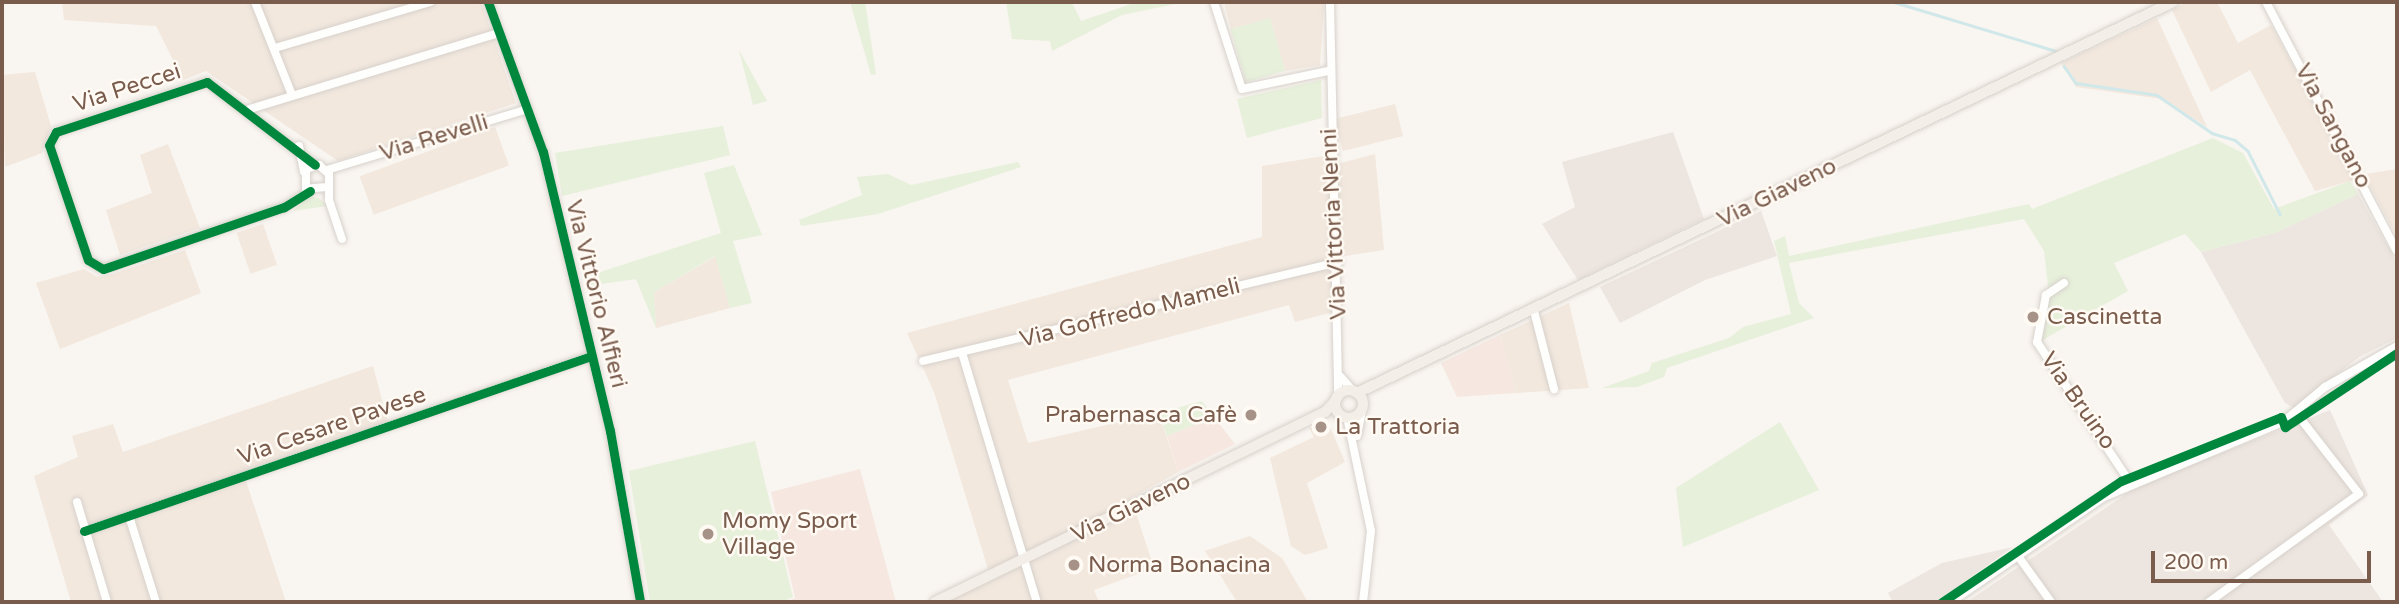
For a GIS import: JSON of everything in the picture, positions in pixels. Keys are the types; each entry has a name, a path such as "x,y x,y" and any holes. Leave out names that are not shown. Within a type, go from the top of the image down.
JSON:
{"main road":[{"name":"Via Giaveno","path":"1344,416 1359,399 1381,387 2173,2"},
{"name":"Via Giaveno","path":"935,602 1325,412 1337,398 1359,399"},
{"path":"1337,398 1344,416"},
{"path":"1325,412 1344,416"}],"street":[{"path":"255,2 292,95"},
{"path":"275,48 430,2"},
{"name":"Via Vittorio Alfieri","path":"488,2 528,109 591,356 640,602"},
{"path":"1214,2 1242,89 1328,71"},
{"name":"Via Vittoria Nenni","path":"1330,2 1328,71 1338,262 1340,376 1337,398"},
{"name":"Via Sangano","path":"2266,2 2397,251"},
{"path":"250,109 499,33"},
{"name":"Via Peccei","path":"315,165 299,146 208,82 56,132 49,145 88,260 103,269 298,200 315,189"},
{"name":"Via Revelli","path":"328,173 339,167 528,109"},
{"path":"299,146 304,172 315,189 328,201 342,239"},
{"path":"304,172 315,165 328,173 315,189"},
{"name":"Via Goffredo Mameli","path":"923,362 963,356 1338,262"},
{"name":"Via Bruino","path":"2064,283 2046,295 2037,342 2131,484"},
{"path":"1534,311 1554,389"},
{"path":"1951,602 2131,484 2297,414 2325,387 2397,346"},
{"name":"Via Cesare Pavese","path":"84,531 591,356"},
{"path":"963,356 1037,602"},
{"path":"1340,376 1359,399 1357,446 1371,531 1363,602"},
{"path":"2209,602 2359,494 2297,414"},
{"path":"1344,416 1357,446"},
{"path":"77,502 107,602"},
{"path":"129,516 156,602"},
{"path":"2018,556 2051,602"}],"shaded area":[{"path":"62,2 481,2 516,103 338,161 206,71 183,80 156,26 64,20"},
{"path":"1224,2 1324,2 1320,65 1285,71 1270,19 1231,29"},
{"path":"2187,2 2217,2 2238,43 2271,25 2353,176 2397,169 2397,237 2365,177 2315,191 2250,70 2211,92 2172,10"},
{"path":"2157,18 2207,127 2162,99 2076,87 2061,63"},
{"path":"35,72 51,126 42,153 5,167 2,75"},
{"path":"1395,104 1403,136 1343,151 1335,119"},
{"path":"495,127 509,166 374,215 360,176"},
{"path":"1673,132 1704,219 1578,280 1542,224 1575,207 1562,162"},
{"path":"168,144 200,228 120,255 106,210 152,193 140,155"},
{"path":"1336,154 1337,164 1375,154 1384,250 1332,258 1333,312 1295,322 1289,305 1008,380 1028,443 1159,413 1178,472 1131,498 1154,568 1094,590 1099,602 938,602 991,579 934,392 907,333 1262,237 1262,166"},
{"path":"2358,194 2397,263 2397,338 2359,357 2294,408 2285,403 2201,252 2275,233"},
{"path":"1761,211 1777,256 1705,280 1620,323 1600,287"},
{"path":"263,224 277,265 251,274 237,233"},
{"path":"185,250 201,293 60,349 36,283 84,269 97,277 113,274"},
{"path":"716,256 730,308 656,328 654,292"},
{"path":"1569,303 1589,388 1516,393 1500,335"},
{"path":"1500,335 1516,393 1457,397 1441,363"},
{"path":"373,366 389,426 243,472 286,602 71,602 34,476 78,457 72,436 113,424 123,452"},
{"path":"2330,410 2368,495 2329,525 2383,602 1967,602 2138,486"},
{"path":"1214,417 1235,444 1178,472 1167,436"},
{"path":"1327,420 1345,462 1307,483 1328,548 1305,555 1291,546 1270,458 1314,437 1309,428"},
{"path":"860,469 896,602 786,602 795,598 771,492"},
{"path":"1250,536 1282,558 1308,602 1237,602 1205,551"},
{"path":"2013,547 1936,602 1893,602 1888,593 1942,563"}],"green space":[{"path":"850,2 865,2 876,74 871,75"},
{"path":"1006,2 1072,2 1081,21 1137,2 1185,2 1122,15 1052,51 1050,41 1012,39"},
{"path":"1270,18 1285,71 1246,82 1231,29"},
{"path":"739,50 767,101 753,105"},
{"path":"1321,80 1322,118 1247,138 1237,99"},
{"path":"723,126 730,155 562,196 555,153"},
{"path":"2213,138 2243,153 2274,209 2350,181 2358,194 2275,233 2201,252 2185,234 2114,263 2128,291 2041,341 2049,295 2044,251 2024,219 1789,263 1799,303 1814,318 1667,368 1664,377 1637,387 1602,388 1649,371 1652,363 1729,338 1743,327 1791,314 1774,241 1785,236 1789,256 2029,204 2032,209"},
{"path":"1018,162 1021,167 878,214 801,226 799,220 862,195 857,177 888,174 911,185"},
{"path":"734,165 762,235 733,241 752,303 730,308 715,256 654,292 656,328 636,279 587,286 591,275 721,233 704,173"},
{"path":"310,196 319,198 327,206 293,211"},
{"path":"1202,401 1214,417 1167,436 1159,413"},
{"path":"1780,422 1819,490 1683,547 1676,488"},
{"name":"Momy Sport Village","path":"755,441 793,597 782,602 650,602 629,471"}],"waterway":[{"path":"1894,2 2056,51"},
{"path":"2064,66 2076,83 2157,95 2212,133 2235,140 2248,151 2280,214"}],"cycle path":[{"path":"488,2 543,152 610,431 640,602"},
{"path":"310,191 284,207 103,269 88,260 49,145 56,132 207,82 315,165"},
{"path":"1942,602 2121,481 2281,417 2285,427 2397,353"},
{"path":"84,531 591,356"}],"place":[{"name":"Cascinetta","path":"2033,317"},
{"name":"Prabernasca Cafè","path":"1251,415"},
{"name":"La Trattoria","path":"1321,427"},
{"name":"Momy Sport Village","path":"708,534"},
{"name":"Norma Bonacina","path":"1074,565"}]}
